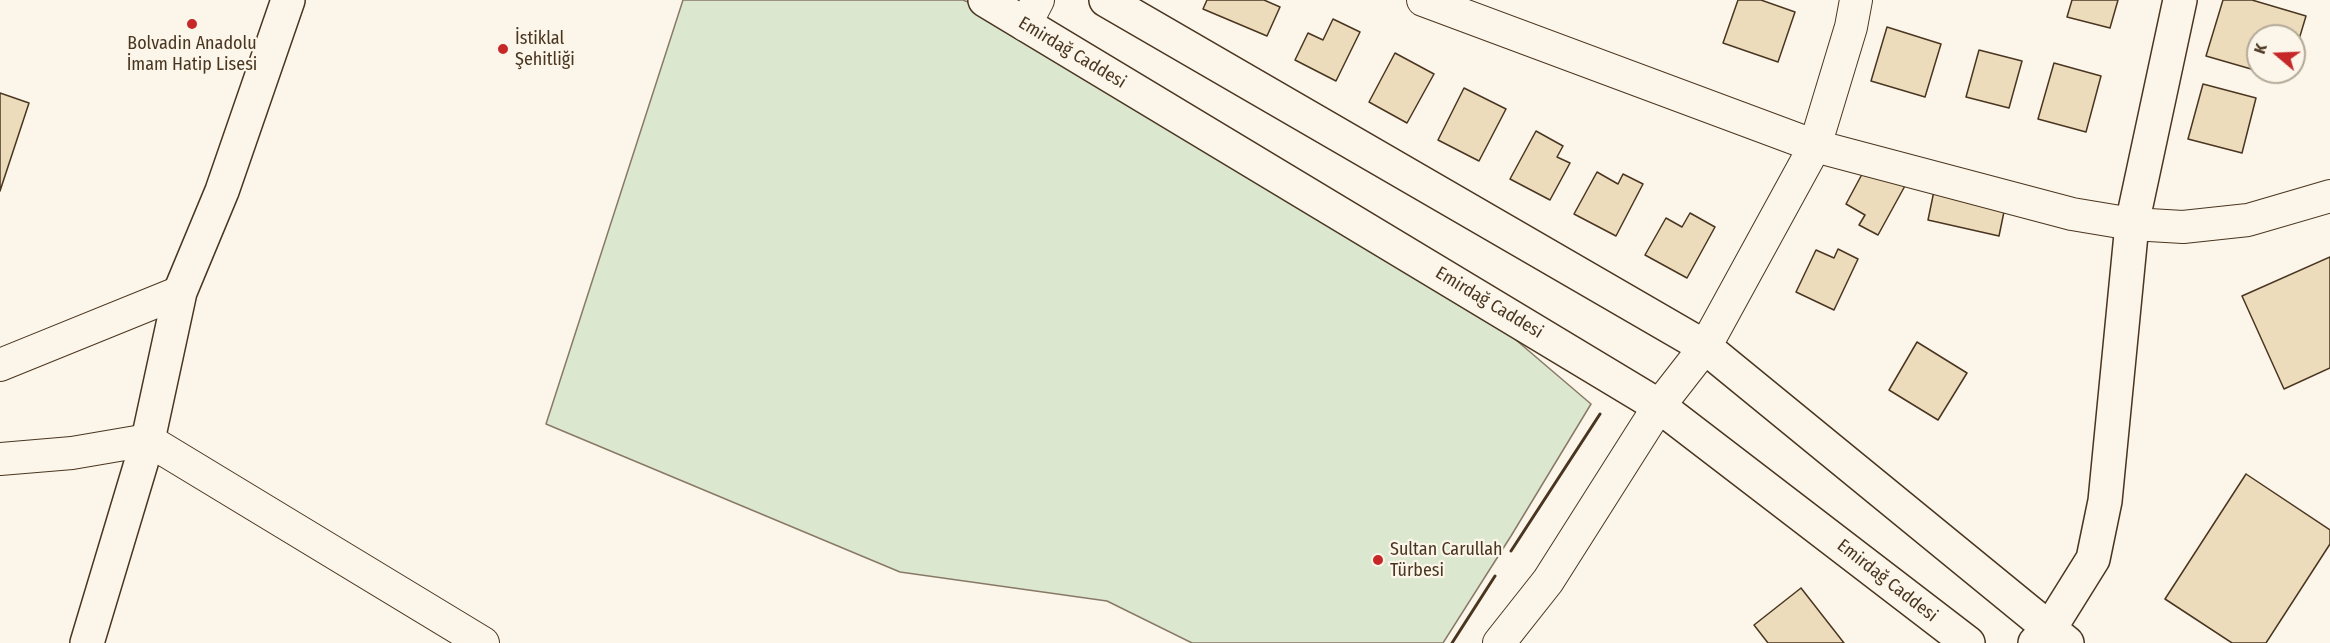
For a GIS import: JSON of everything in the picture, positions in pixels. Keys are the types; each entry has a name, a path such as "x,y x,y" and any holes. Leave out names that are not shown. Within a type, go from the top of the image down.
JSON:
{"main road":[{"path":"87,643 148,440 180,292 222,191 288,0"},
{"name":"Emirdağ Caddesi","path":"985,0 1031,13 1659,405 1968,643"},
{"path":"1106,0 1705,347 2050,638 2093,559 2105,501 2132,225 2180,0"}],"street":[{"path":"1423,0 1815,146 2072,214 2132,225 2183,227 2248,220 2330,196"},
{"path":"1499,643 1548,581 1659,405 1705,347 1815,146 1851,27 1856,0"},
{"path":"0,365 180,292"},
{"path":"0,459 72,453 148,440 483,643"}],"green space":[{"path":"683,0 963,0 1025,25 1434,270 1591,404 1443,643 1192,643 1107,601 900,572 546,424"}],"building":[{"path":"1207,0 1264,0 1280,7 1267,36 1203,9"},
{"path":"1738,0 1761,0 1795,12 1778,62 1723,43"},
{"path":"2072,0 2118,0 2110,28 2067,17"},
{"path":"2223,0 2252,0 2306,16 2304,24 2246,24 2246,68 2206,56"},
{"path":"1333,19 1360,32 1336,81 1295,60 1308,33 1323,40"},
{"path":"1887,27 1941,44 1925,97 1871,81"},
{"path":"1979,50 2022,61 2009,108 1966,97"},
{"path":"1395,53 1434,74 1407,123 1369,102"},
{"path":"2054,63 2101,76 2086,132 2038,119"},
{"path":"2203,84 2256,98 2242,153 2188,139"},
{"path":"1464,88 1506,109 1479,161 1438,140"},
{"path":"0,93 29,103 0,191"},
{"path":"1536,131 1563,146 1557,157 1570,163 1550,200 1510,179"},
{"path":"1868,163 1906,184 1878,235 1859,225 1865,215 1846,204"},
{"path":"1597,172 1618,184 1623,174 1643,184 1616,236 1574,214"},
{"path":"1935,186 2006,202 1999,236 1928,220"},
{"path":"1690,213 1715,227 1687,278 1645,255 1666,218 1682,227"},
{"path":"1838,249 1858,259 1834,310 1796,292 1816,250 1834,258"},
{"path":"2330,257 2330,368 2284,389 2242,296"},
{"path":"1917,342 1967,373 1938,420 1889,390"},
{"path":"2246,474 2330,530 2330,544 2266,643 2232,643 2165,599"},
{"path":"1801,588 1844,643 1768,643 1754,625"}],"wall":[{"path":"1511,551 1600,414"},
{"path":"1452,643 1495,576"}],"place":[{"name":"Bolvadin Anadolu İmam Hatip Lisesi","path":"192,24"},
{"name":"İstiklal Şehitliği","path":"503,49"},
{"name":"Sultan Carullah Türbesi","path":"1378,560"}]}
